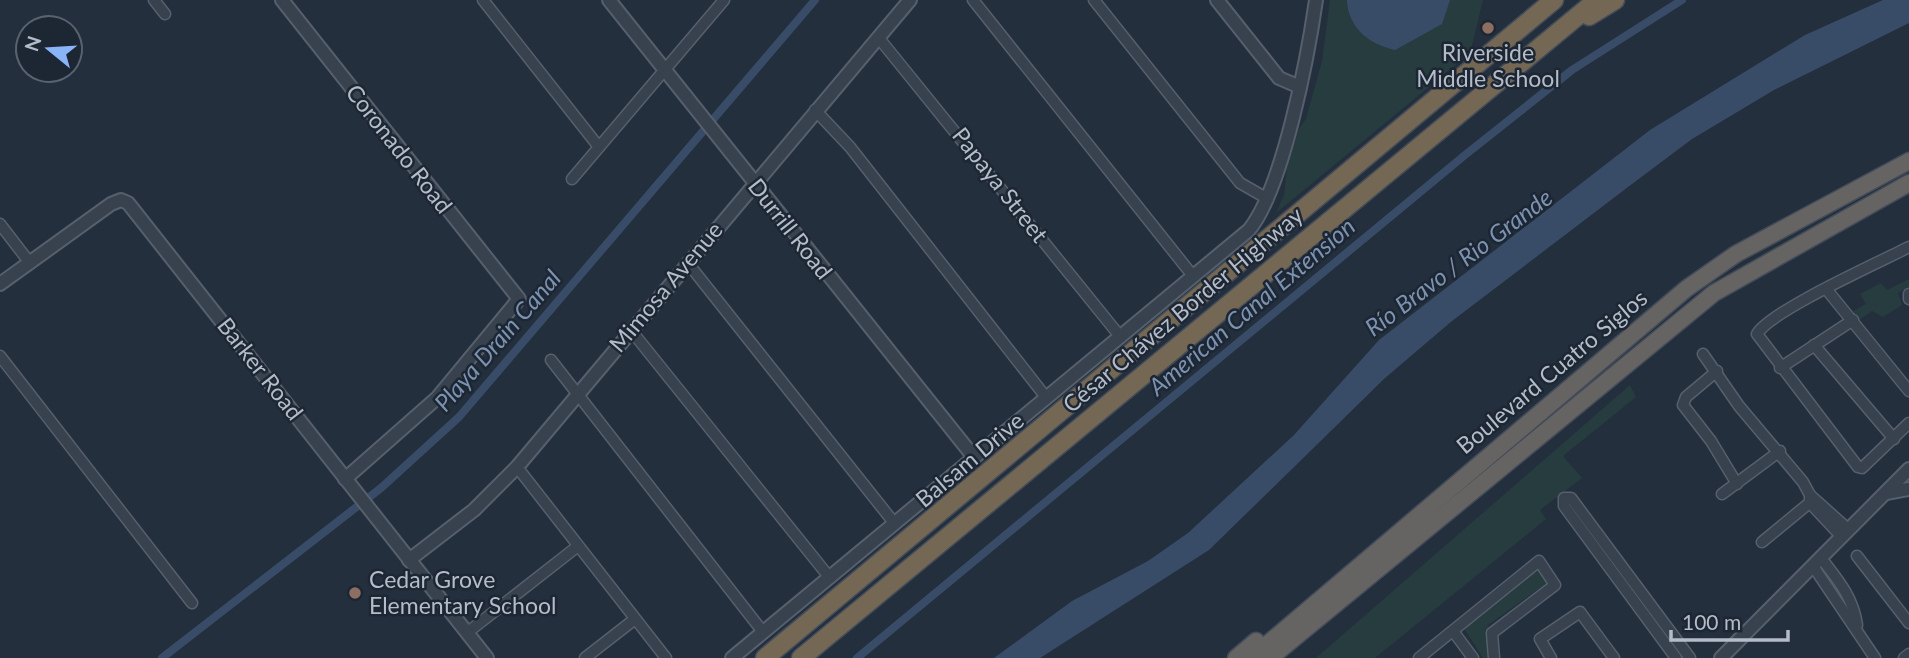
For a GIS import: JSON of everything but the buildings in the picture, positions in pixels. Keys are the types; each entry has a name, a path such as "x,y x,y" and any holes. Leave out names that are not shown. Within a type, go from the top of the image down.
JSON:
{"highway":[{"path":"1523,23 1546,0"},
{"name":"César Chávez Border Highway","path":"765,658 1523,23 1554,0"},
{"name":"César Chávez Border Highway","path":"801,658 1597,0"},
{"path":"1530,54 1615,0"},
{"name":"Boulevard Cuatro Siglos","path":"1270,658 1286,636 1471,470 1709,272 1909,161"},
{"name":"Boulevard Cuatro Siglos","path":"1251,658 1286,636 1384,564 1714,293 1909,183"},
{"path":"1236,658 1447,484 1471,470"},
{"path":"1285,658 1354,598 1384,564"}],"street":[{"path":"154,0 165,13"},
{"name":"Coronado Road","path":"282,0 518,296 519,303 437,398 345,479"},
{"path":"483,0 599,147"},
{"name":"Durrill Road","path":"609,0 973,456"},
{"path":"572,179 724,0"},
{"name":"Mimosa Avenue","path":"409,560 474,510 517,467 576,392 909,0"},
{"path":"973,0 1193,276"},
{"path":"1094,0 1240,183 1268,199"},
{"path":"1217,0 1279,78 1300,87"},
{"name":"Balsam Drive","path":"732,658 1249,230 1268,199 1300,87 1316,0"},
{"name":"Papaya Street","path":"878,37 1119,335"},
{"path":"815,110 850,147 1045,397"},
{"name":"Barker Road","path":"0,284 111,204 121,200 128,203 487,658"},
{"path":"0,224 30,262"},
{"path":"1909,247 1827,290 1758,332 1759,339 1780,368 1856,465 1862,468 1909,423"},
{"path":"687,262 895,524"},
{"path":"1827,290 1909,391"},
{"path":"1780,368 1853,320"},
{"path":"630,329 830,578"},
{"path":"1814,345 1894,439"},
{"path":"1703,354 1740,406 1780,452 1812,498 1845,534"},
{"path":"0,356 192,603"},
{"path":"551,360 762,632"},
{"path":"1717,371 1686,397 1683,405 1712,441 1737,484"},
{"path":"1723,494 1780,452"},
{"path":"517,467 666,658"},
{"path":"1721,658 1908,472"},
{"path":"1886,493 1909,489"},
{"path":"1676,658 1564,506 1564,498 1571,498 1690,658"},
{"path":"1762,542 1812,498"},
{"path":"1596,550 1605,543"},
{"path":"467,632 578,546"},
{"path":"1857,556 1909,623"},
{"path":"1419,658 1539,561 1555,585 1492,633 1494,658"},
{"path":"1817,562 1875,658"},
{"path":"1550,658 1540,639 1580,612 1614,658"},
{"path":"1649,621 1658,614"},
{"path":"584,658 635,619"},
{"path":"1453,631 1473,658"},
{"path":"1669,649 1678,641"},
{"path":"1904,658 1909,654"}],"green space":[{"path":"1330,0 1483,0 1470,53 1276,213 1284,195 1287,168 1299,129 1306,119 1322,61"},
{"path":"1909,279 1909,287 1898,293 1902,305 1883,317 1872,311 1857,321 1850,313 1866,304 1860,294 1881,283 1887,290"},
{"path":"1630,385 1636,397 1563,456 1582,478 1540,510 1546,519 1375,658 1316,658"},
{"path":"1540,568 1549,579 1547,583 1488,625 1487,658 1483,658 1465,630 1467,624"}],"water":[{"path":"1347,0 1450,0 1442,24 1395,50 1368,39 1361,33 1351,18"},
{"path":"1883,0 1909,0 1909,23 1774,90 1692,139 1628,187 1452,321 1385,378 1209,550 1040,658 994,658 1072,601 1148,561 1188,533 1294,435 1379,340 1650,130 1805,35"}],"waterway":[{"name":"Playa Drain Canal","path":"162,658 381,488 459,417 815,0"},
{"name":"American Canal Extension","path":"857,658 1465,155 1572,70 1682,0"}],"place":[{"name":"Riverside Middle School","path":"1488,28"},
{"name":"Cedar Grove Elementary School","path":"355,593"}],"water label":[{"name":"Río Bravo / Rio Grande","path":"1459,263"}]}
